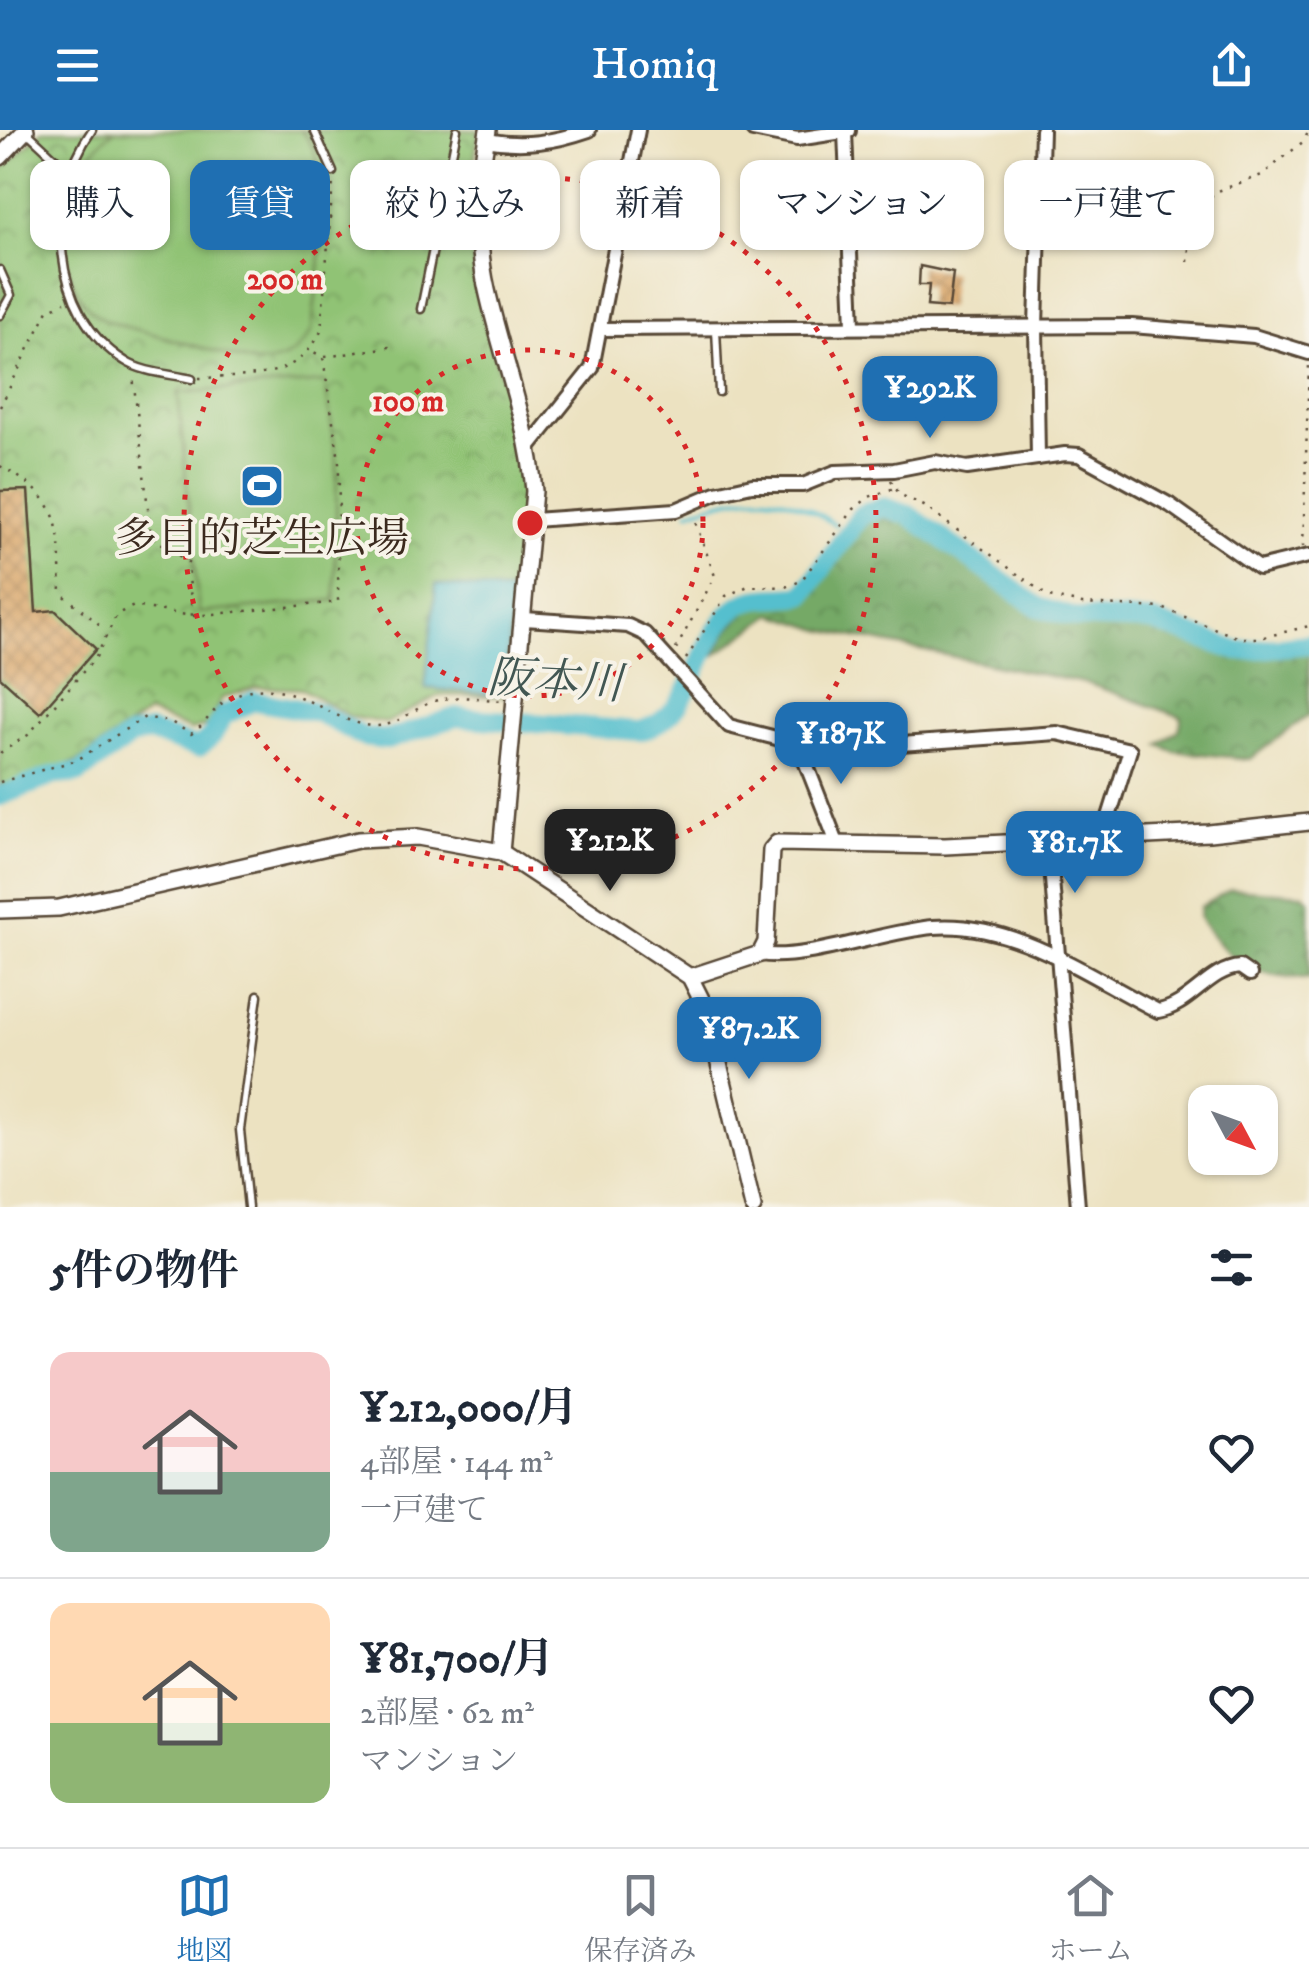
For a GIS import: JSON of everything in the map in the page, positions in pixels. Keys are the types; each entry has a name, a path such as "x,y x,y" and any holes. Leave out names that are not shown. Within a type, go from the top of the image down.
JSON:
{"street":[{"path":"0,157 26,130"},
{"path":"501,852 533,520 530,448 486,286 479,233 487,135 513,146 590,130"},
{"path":"530,448 588,376 602,330 638,130"},
{"path":"753,130 796,139 848,131 854,325"},
{"path":"1038,458 1036,326 1042,130"},
{"path":"602,330 854,325 1132,326 1254,336 1309,352"},
{"path":"533,520 676,510 736,488 802,485 835,472 890,470 935,462 968,468 1079,455 1170,506 1259,568 1307,556"},
{"path":"525,619 628,626 645,634 729,726 784,740 801,750 1057,733 1109,742 1130,750 1102,839"},
{"path":"801,750 836,843"},
{"path":"760,954 766,942 771,850 784,842 945,846 1050,842 1309,822"},
{"path":"0,910 59,908 374,838 418,836 501,852 690,977 706,1009 752,1207"},
{"path":"1050,842 1078,1207"},
{"path":"690,977 760,954 777,957 935,926 958,928 1058,954 1158,1011 1176,1008 1228,968 1240,967 1250,974"}],"lane":[{"path":"26,130 57,160"},
{"path":"77,160 92,130"},
{"path":"314,130 334,172"},
{"path":"421,309 434,226 457,130"},
{"path":"64,250 75,298 102,340 132,365 192,379"},
{"path":"0,270 11,295 0,314"},
{"path":"716,328 714,378 719,392"},
{"path":"248,1207 240,1130 258,995"}],"path":[{"path":"1188,262 1191,217 1215,192 1262,175 1304,141 1309,130"},
{"path":"192,379 262,376 295,365 312,351 321,331 334,172"},
{"path":"0,407 48,310 75,298"},
{"path":"312,351 323,358 396,346"},
{"path":"0,753 28,735 96,657 106,630 118,614 134,606 192,616 338,602 342,521 339,460 323,358"},
{"path":"1307,556 1309,364"},
{"path":"132,365 151,536 188,562 192,616"},
{"path":"0,466 40,492 57,518 60,594 106,630"},
{"path":"890,470 894,488 1048,597 1082,604 1162,608 1239,638 1260,638 1309,626"},
{"path":"680,671 726,596 748,586 784,587 801,580 862,501 894,488"},
{"path":"668,656 714,583 711,560 692,515"},
{"path":"0,782 90,754 124,727 145,717 171,722 191,734 214,708 250,691 297,692 359,723 376,726 402,720 443,699 516,706"}],"green space":[{"path":"43,130 479,130 475,160 350,160 350,250 472,250 478,296 517,422 524,469 524,567 510,697 440,695 386,723 351,717 302,689 256,687 222,698 207,726 191,730 148,713 77,762 0,786 0,172"},
{"path":"115,130 300,130 316,160 190,160 190,250 321,250 312,331 301,346 273,362 255,363 110,322 85,304 72,281 66,250 170,250 170,160 89,160"},
{"name":"多目的芝生広場","path":"325,382 337,462 335,600 199,613 178,393"},
{"path":"904,515 1036,611 1074,623 1143,625 1224,654 1252,658 1309,650 1309,715 1250,759 1174,751 1159,745 1179,730 1182,717 1089,684 821,630 773,614 714,656 727,632 752,604 804,600 869,519"},
{"path":"1231,889 1303,894 1309,900 1309,979 1257,971 1222,947 1199,918 1200,907"}],"water":[{"path":"436,584 514,592 504,684 490,694 425,688"}],"building":[{"path":"920,266 953,273 949,308 927,306 929,285 919,285"},
{"path":"28,490 36,612 55,610 96,649 40,713 0,677 0,491"}],"waterway":[{"path":"688,512 728,500 764,497 798,504 835,525"},
{"name":"阪本川","path":"0,796 55,775 79,773 131,736 149,732 198,748 212,736 224,715 254,701 317,712 363,737 387,740 456,717 639,731 659,723 674,710 713,636 740,605 762,598 803,595 861,515 884,507 909,515 1038,607 1076,618 1151,621 1238,651 1309,644"},
{"path":"544,527 569,523"},
{"name":"阪本川","path":"845,529 849,531"}],"place":[{"name":"多目的芝生広場","path":"262,486"}]}
